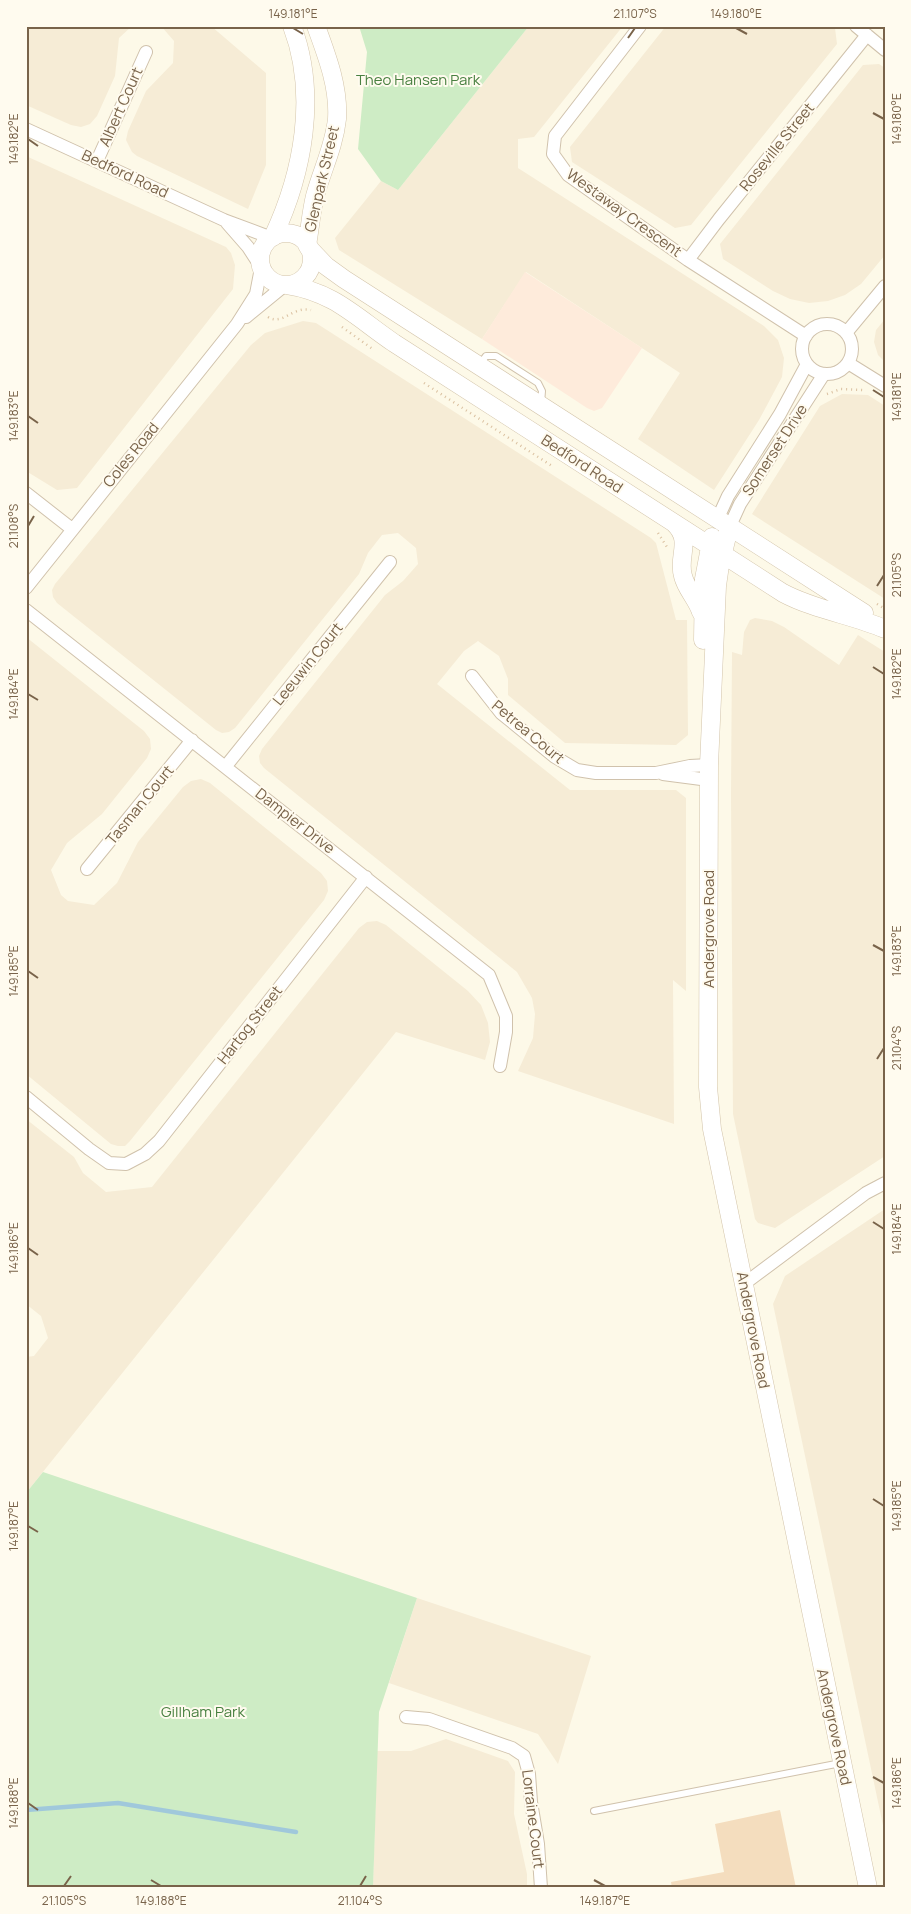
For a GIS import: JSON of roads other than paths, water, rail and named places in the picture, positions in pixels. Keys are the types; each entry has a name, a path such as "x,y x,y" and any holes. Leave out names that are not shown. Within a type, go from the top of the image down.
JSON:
{"street":[{"name":"Glenpark Street","path":"272,238 292,190 306,109 300,50 292,26"},
{"name":"Glenpark Street","path":"308,246 315,196 333,144 337,118 334,86 328,60 316,26"},
{"name":"Westaway Crescent","path":"640,26 555,136 554,154 568,175 688,260 806,336"},
{"path":"856,26 885,50"},
{"name":"Roseville Street","path":"688,260 867,35"},
{"name":"Albert Court","path":"97,161 146,52"},
{"name":"Bedford Road","path":"26,129 224,220 272,238"},
{"name":"Bedford Road","path":"224,220 248,247 261,267"},
{"path":"282,234 291,234 301,239 308,246 311,257 308,272 301,280 286,285 271,280 261,267 262,249 272,238 282,234"},
{"name":"Bedford Road","path":"308,246 326,266 344,279 885,628"},
{"name":"Coles Road","path":"26,588 237,324 256,294 261,267"},
{"name":"Bedford Road","path":"286,285 307,289 332,299 394,343 716,550 798,600 885,628"},
{"name":"Coles Road","path":"237,324 286,285"},
{"path":"846,333 885,286"},
{"path":"825,324 833,325 846,333 852,348 848,363 837,372 818,373 807,364 802,355 802,345 806,336 818,326 825,324"},
{"path":"848,363 885,386"},
{"name":"Somerset Drive","path":"723,524 728,496 780,414 807,364"},
{"name":"Somerset Drive","path":"723,524 740,504 824,374"},
{"path":"26,493 72,529"},
{"path":"673,522 681,530 684,541 683,576 700,608 703,624"},
{"name":"Andergrove Road","path":"709,773 702,687 704,579 716,550 723,524"},
{"name":"Andergrove Road","path":"716,550 718,572 709,773 708,1086 710,1112 841,1763 868,1888"},
{"name":"Leeuwin Court","path":"226,766 390,562"},
{"name":"Dampier Drive","path":"26,610 489,975 506,1016 506,1032 500,1066"},
{"name":"Petrea Court","path":"472,676 497,710 568,766 589,773 709,773"},
{"name":"Tasman Court","path":"87,869 192,740"},
{"name":"Hartog Street","path":"26,1097 109,1163 126,1164 145,1154 159,1141 366,877"},
{"path":"744,1284 866,1193 885,1183"},
{"name":"Lorraine Court","path":"406,1718 430,1719 512,1748 524,1756 529,1774 531,1802 538,1844 541,1888"}],"lane":[{"path":"594,1811 841,1763"}],"waterway":[{"path":"26,1810 118,1803 296,1832"}],"park label":[{"name":"Theo Hansen Park","path":"418,80"},
{"name":"Gillham Park","path":"203,1712"}]}
